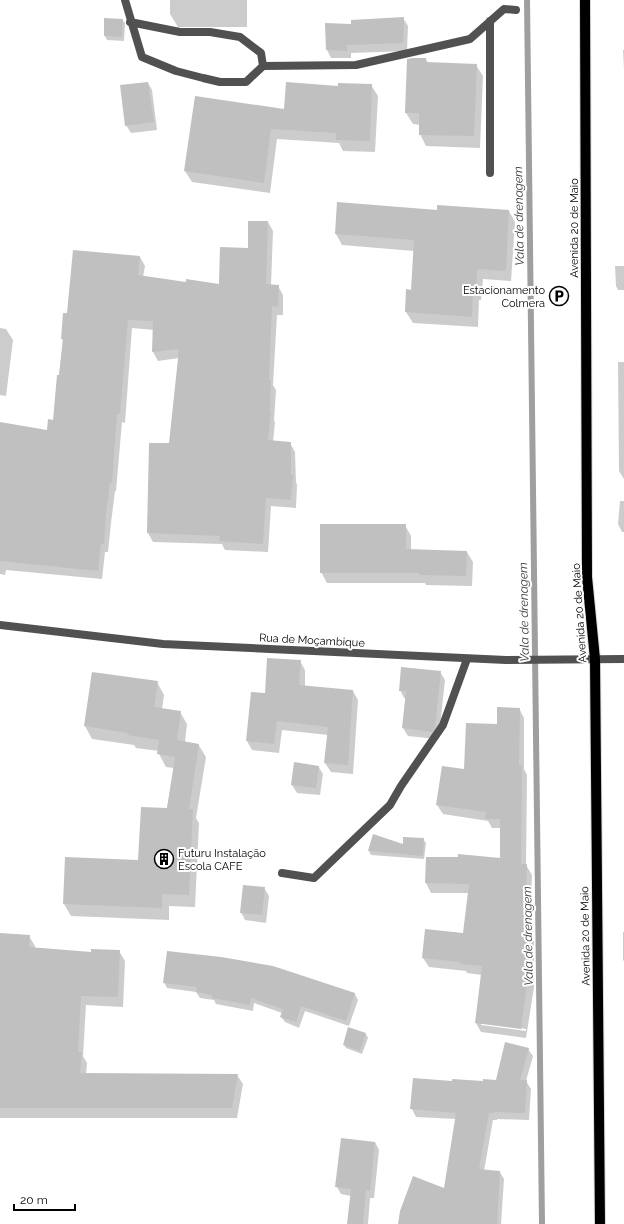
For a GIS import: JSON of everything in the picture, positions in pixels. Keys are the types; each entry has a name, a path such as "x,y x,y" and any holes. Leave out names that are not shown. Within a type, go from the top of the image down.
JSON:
{"main road":[{"name":"Avenida 20 de Maio","path":"586,0 587,577 595,659 600,1224"}],"street":[{"path":"125,0 130,22 142,57 176,71 220,82 246,82 264,66 356,65 470,39 504,8 516,10"},
{"path":"490,21 490,173"},
{"path":"130,22 180,32 210,32 240,37 260,53 264,66"},
{"name":"Rua de Moçambique","path":"0,625 163,644 467,659 506,660 624,658"},
{"path":"282,873 314,878 390,805 401,786 443,725 467,659"}],"building":[{"path":"404,17 403,43 347,45 347,51 326,50 325,23 351,24 351,20"},
{"path":"104,18 123,19 122,37 104,36"},
{"path":"426,58 426,62 477,64 474,136 419,135 419,113 405,113 407,59"},
{"path":"148,82 154,122 125,126 120,85"},
{"path":"286,82 338,86 338,83 372,84 370,141 336,140 336,133 271,129 264,183 184,171 195,96 284,109"},
{"path":"337,202 437,210 437,205 509,210 506,271 477,269 476,289 473,289 472,317 405,312 406,289 411,290 414,240 335,234"},
{"path":"248,221 268,221 266,284 279,285 278,307 272,306 269,380 271,380 271,413 268,440 291,442 291,475 293,475 291,500 266,498 263,544 219,541 220,536 147,533 149,443 169,443 179,349 152,352 153,321 128,320 120,414 117,414 112,483 110,483 104,544 101,544 98,571 0,561 0,422 47,430 48,419 53,420 57,375 59,375 63,339 61,339 63,313 67,313 73,250 140,256 138,275 186,282 186,279 219,284 220,247 248,248"},
{"path":"320,524 406,524 406,549 467,551 466,576 419,575 419,573 320,573"},
{"path":"267,658 301,660 299,685 353,690 348,765 324,763 328,727 277,721 274,744 246,741 251,692 265,693"},
{"path":"401,667 441,671 435,727 432,732 402,728 406,691 399,691"},
{"path":"92,672 158,681 154,707 181,711 177,740 199,744 189,809 193,809 189,895 162,894 162,908 63,904 65,857 138,860 141,807 167,808 175,757 157,754 159,740 84,726"},
{"path":"497,707 520,708 519,765 522,765 521,864 527,864 525,924 529,924 529,977 521,1029 475,1023 482,966 422,958 425,929 463,933 469,884 425,883 426,857 458,857 458,854 500,858 500,819 485,819 486,812 436,805 442,766 464,769 466,723 497,724"},
{"path":"294,762 319,766 316,788 291,785"},
{"path":"373,834 403,844 403,837 424,838 423,856 368,851"},
{"path":"243,885 265,887 262,915 240,913"},
{"path":"0,933 30,935 29,947 91,952 91,949 120,950 118,997 81,996 78,1052 82,1052 80,1073 238,1074 232,1108 0,1108"},
{"path":"167,951 221,957 273,966 355,993 346,1021 301,1006 296,1022 280,1017 283,1009 251,998 250,1005 212,998 212,995 196,992 197,987 163,983"},
{"path":"348,1027 366,1033 360,1051 343,1045"},
{"path":"505,1042 529,1048 520,1080 527,1080 525,1113 489,1113 479,1169 500,1171 497,1224 398,1224 400,1211 413,1176 444,1188 456,1113 410,1109 413,1078 452,1081 452,1079 483,1081 483,1079 496,1080"},
{"path":"341,1138 375,1142 370,1191 366,1190 363,1224 347,1224 351,1189 335,1187"}],"waterway":[{"name":"Vala de drenagem","path":"527,0 542,1224"}],"place":[{"name":"Estacionamento Colmera","path":"559,296"},
{"name":"Futuru Instalação Escola CAFE","path":"164,859"}]}
